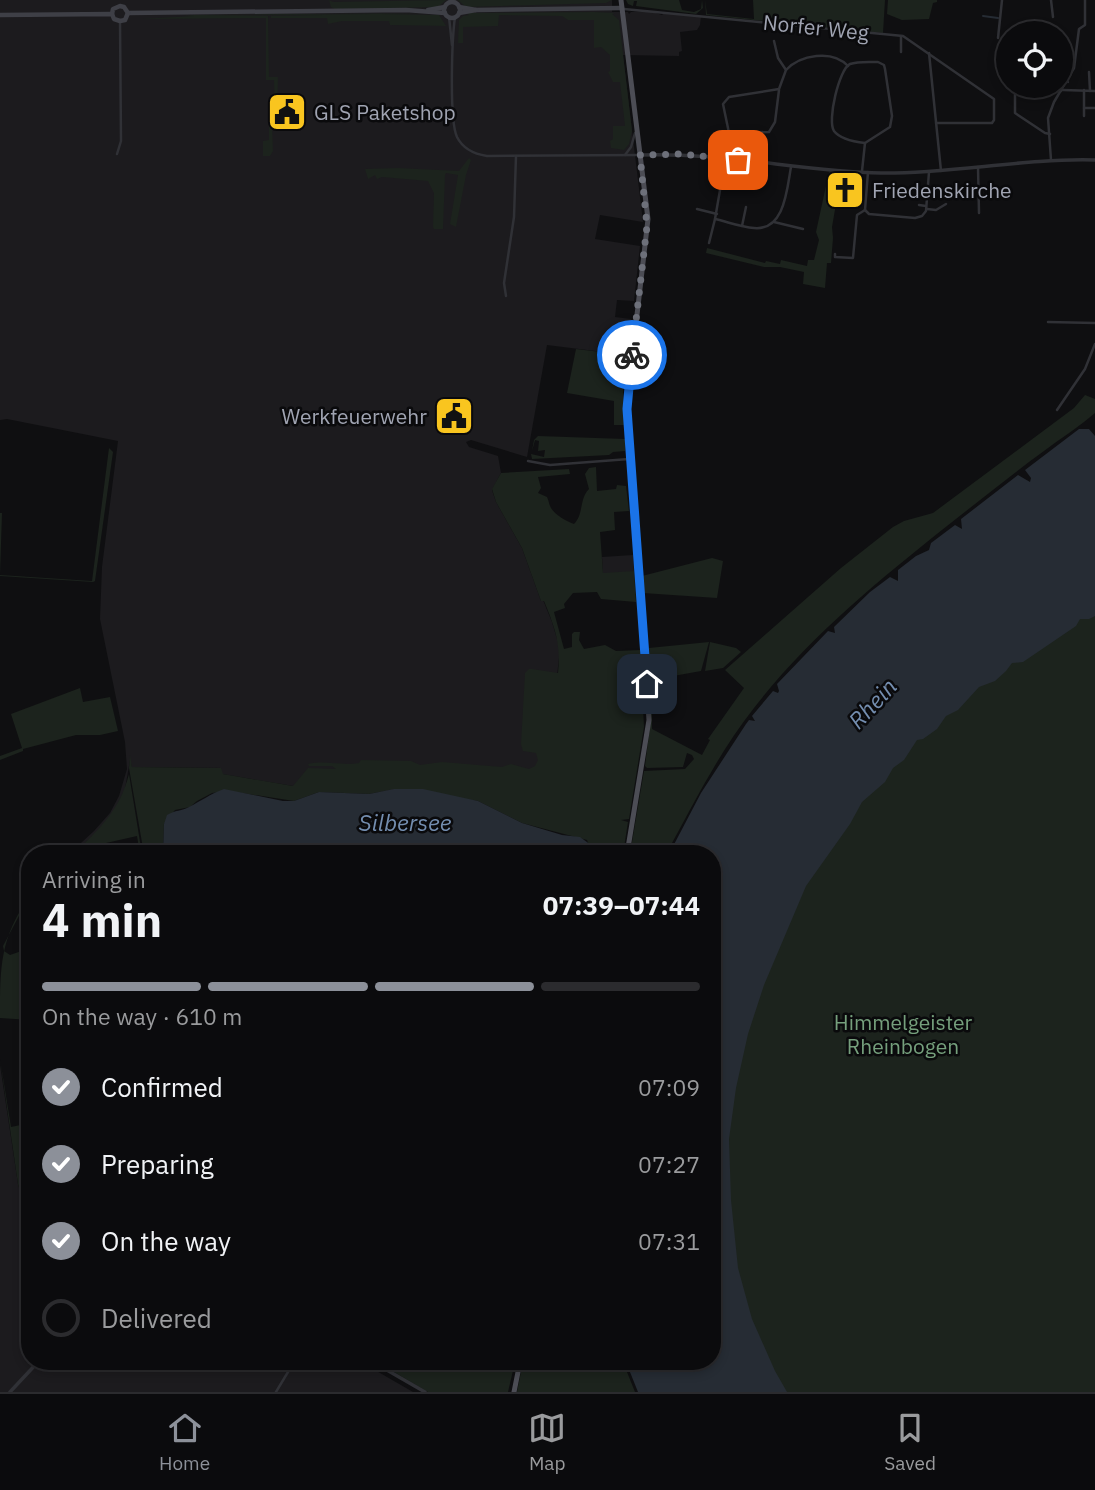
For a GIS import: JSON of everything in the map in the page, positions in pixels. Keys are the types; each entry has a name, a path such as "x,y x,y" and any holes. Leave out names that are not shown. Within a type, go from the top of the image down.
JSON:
{"main road":[{"path":"621,0 647,226 627,394 648,727 628,845"},
{"path":"112,14 120,3 128,13"},
{"path":"128,13 622,8"},
{"path":"112,14 114,19 120,21 124,20 128,13"},
{"path":"0,15 112,14"},
{"path":"514,1392 518,1370"}],"street":[{"path":"1000,21 1002,0"},
{"path":"1051,0 1053,17"},
{"path":"1073,69 1077,59 1079,29 1085,24 1085,0"},
{"path":"452,8 453,122 459,141 467,149 480,155 681,154 865,172 929,172 1051,161 1095,160"},
{"name":"Norfer Weg","path":"622,8 901,36 991,96 995,103 992,124 936,123"},
{"path":"117,154 121,141 120,21"},
{"path":"901,36 901,52"},
{"path":"774,41 777,55 786,71"},
{"path":"929,53 941,171"},
{"path":"729,133 769,132 774,126 779,89 786,71 800,59 817,56 841,60 848,66 878,62 883,64 891,124 886,131 865,143 839,135 832,125 833,107 848,66"},
{"path":"1089,72 1090,91"},
{"path":"709,243 717,214 729,133 723,105 726,99 779,89"},
{"path":"1073,90 1095,90"},
{"path":"1084,90 1084,116"},
{"path":"1015,98 1015,113 1046,134 1051,134"},
{"path":"1051,161 1049,114 1058,98"},
{"path":"1084,108 1095,108"},
{"path":"625,155 631,147 637,127"},
{"path":"865,143 865,210 869,214 915,218 922,216 926,207 929,172"},
{"path":"506,296 503,288 514,217 516,156"},
{"path":"715,219 759,229 774,222 782,209 792,165"},
{"path":"978,167 979,213"},
{"path":"723,180 744,185"},
{"path":"919,205 936,210 946,204"},
{"path":"742,226 746,207"},
{"path":"697,209 717,214"},
{"path":"835,254 835,257 853,258 858,210"},
{"path":"857,215 865,210"},
{"path":"774,222 803,229"},
{"path":"1048,322 1095,323"},
{"path":"1057,410 1084,370 1095,344"},
{"path":"528,461 550,465 631,459"},
{"path":"10,1392 31,1370"},
{"path":"276,1392 289,1370"},
{"path":"387,1370 425,1392"}],"shaded area":[{"path":"0,0 612,0 612,12 629,14 649,11 662,15 701,16 697,30 680,32 682,51 679,56 623,55 643,222 600,215 595,239 640,246 634,301 617,300 615,317 631,319 627,355 547,345 527,457 471,440 466,442 469,447 498,456 501,473 492,490 522,548 560,649 554,703 554,803 293,786 222,774 220,768 132,767 130,760 125,789 114,812 98,831 83,845 79,845 110,813 119,796 127,769 125,742 100,619 102,567 118,441 7,419 0,420"},
{"path":"633,555 634,572 603,574 602,557"},
{"path":"0,1065 21,1194 21,1370 375,1370 413,1392 0,1392"}],"green space":[{"path":"329,0 446,0 438,7 335,9 331,7"},
{"path":"458,0 612,0 606,3 466,7"},
{"path":"626,0 679,0 682,10 694,12 701,9 702,0 703,8 696,14 636,6 637,1 634,1 633,6"},
{"path":"705,0 707,14 754,19 753,0 885,0 883,33 706,15"},
{"path":"888,0 937,2 933,3 929,19 902,20 887,14"},
{"path":"438,13 380,14 439,15 446,26 390,25 389,21 342,21 328,24 327,18 271,18 376,14 203,16 268,16 269,77 278,77 277,122 272,124 273,151 270,156 263,156 263,141 269,140 269,120 275,120 274,80 266,80 266,18 140,19 194,16 183,15"},
{"path":"466,13 615,13 612,14 619,20 632,131 629,144 624,150 611,148 613,126 625,126 620,82 613,82 608,72 610,55 601,47 594,48 594,20 568,20 562,16 499,15 498,26 463,27 463,43 458,43 459,20 469,15"},
{"path":"469,158 471,160 456,227 450,224 458,175 445,175 443,229 433,227 434,193 428,181 382,177 377,179 375,175 368,179 365,169 459,171"},
{"path":"829,172 841,175 832,227 831,263 827,263 825,288 803,284 804,272 764,267 706,253 707,248 765,263 780,264 781,260 807,266 808,260 814,260 819,240 816,232"},
{"path":"576,349 627,355 623,392 624,425 614,425 614,401 567,393"},
{"path":"1085,395 1095,399 1095,413 895,568 845,611 797,658 729,742 671,845 632,845 644,771 685,769 694,759 687,753 683,767 645,766 651,719 650,694 652,729 702,755 710,740 708,739 744,688 725,670 841,568 893,527 933,513 1074,408"},
{"path":"538,436 625,439 625,451 609,455 532,459 531,454 544,457 545,450 538,451 539,441 535,440 532,451 534,440"},
{"path":"109,448 113,452 95,581 93,582 0,575 92,581"},
{"path":"596,467 597,491 616,489 617,485 626,486 629,511 614,512 615,530 600,532 603,573 634,571 636,602 601,599 597,592 573,593 564,604 565,608 554,612 564,649 572,647 572,634 580,632 579,640 584,649 605,645 616,651 640,650 644,727 629,819 621,820 628,822 624,845 589,845 587,840 522,823 478,801 394,789 369,794 319,792 294,801 229,791 212,793 190,807 175,810 164,824 163,845 142,845 129,768 130,755 132,767 221,768 223,774 293,786 308,768 336,769 332,766 308,764 314,763 353,764 361,760 411,761 420,765 442,762 502,767 511,764 529,769 535,766 538,760 536,753 523,751 521,744 525,673 532,669 558,673 558,645 544,601 541,601 522,548 496,502 492,489 501,473 569,469 570,474 538,477 541,488 538,493 547,497 555,513 574,524 589,489 585,474 589,468"},
{"path":"0,513 2,513 0,575"},
{"name":"Himmelgeister Rheinbogen","path":"1095,538 1095,1392 727,1392 721,1227 721,958 726,946"},
{"path":"712,558 723,561 717,598 643,593 642,576"},
{"path":"709,642 701,671 651,680 649,648"},
{"path":"710,642 736,648 741,652 723,668 705,671"},
{"path":"80,688 83,702 110,697 118,731 100,735 76,735 23,749 0,760 0,756 22,748 11,714"},
{"path":"129,774 141,845 137,836 97,845 82,845 114,809"},
{"path":"4,951 10,955 21,951 21,1019 0,1018"},
{"path":"0,1059 11,1127 21,1125 21,1194"},
{"path":"391,1370 513,1370 508,1392 428,1392"},
{"path":"521,1370 626,1370 635,1392 517,1392"}],"water":[{"name":"Rhein","path":"1079,429 1089,429 1095,436 1095,616 1080,619 1076,626 1023,662 1012,663 995,681 979,687 958,710 946,716 937,729 917,740 904,760 893,768 885,782 862,802 850,824 806,886 764,985 748,1034 736,1088 729,1139 731,1200 738,1268 752,1319 787,1392 638,1392 629,1370 721,1370 721,845 674,845 701,793 746,724 749,720 755,721 752,716 773,691 778,693 777,684 828,631 835,633 834,627 870,592 890,577 898,581 898,570 929,550 931,543 955,525 962,529 961,519 1018,475 1030,482 1031,478 1025,470"},
{"name":"Silbersee","path":"224,789 294,801 319,792 369,794 394,789 423,789 478,801 522,823 562,835 580,837 591,845 163,845 167,815"}],"waterway":[{"path":"983,16 998,18"}],"way so far":[{"path":"632,355 647,226 640,155 681,154 738,160"}],"place":[{"name":"GLS Paketshop","path":"287,112"},
{"name":"Friedenskirche","path":"845,190"},
{"name":"Werkfeuerwehr","path":"454,416"}],"route":[{"path":"632,355 627,409 647,684"}]}
